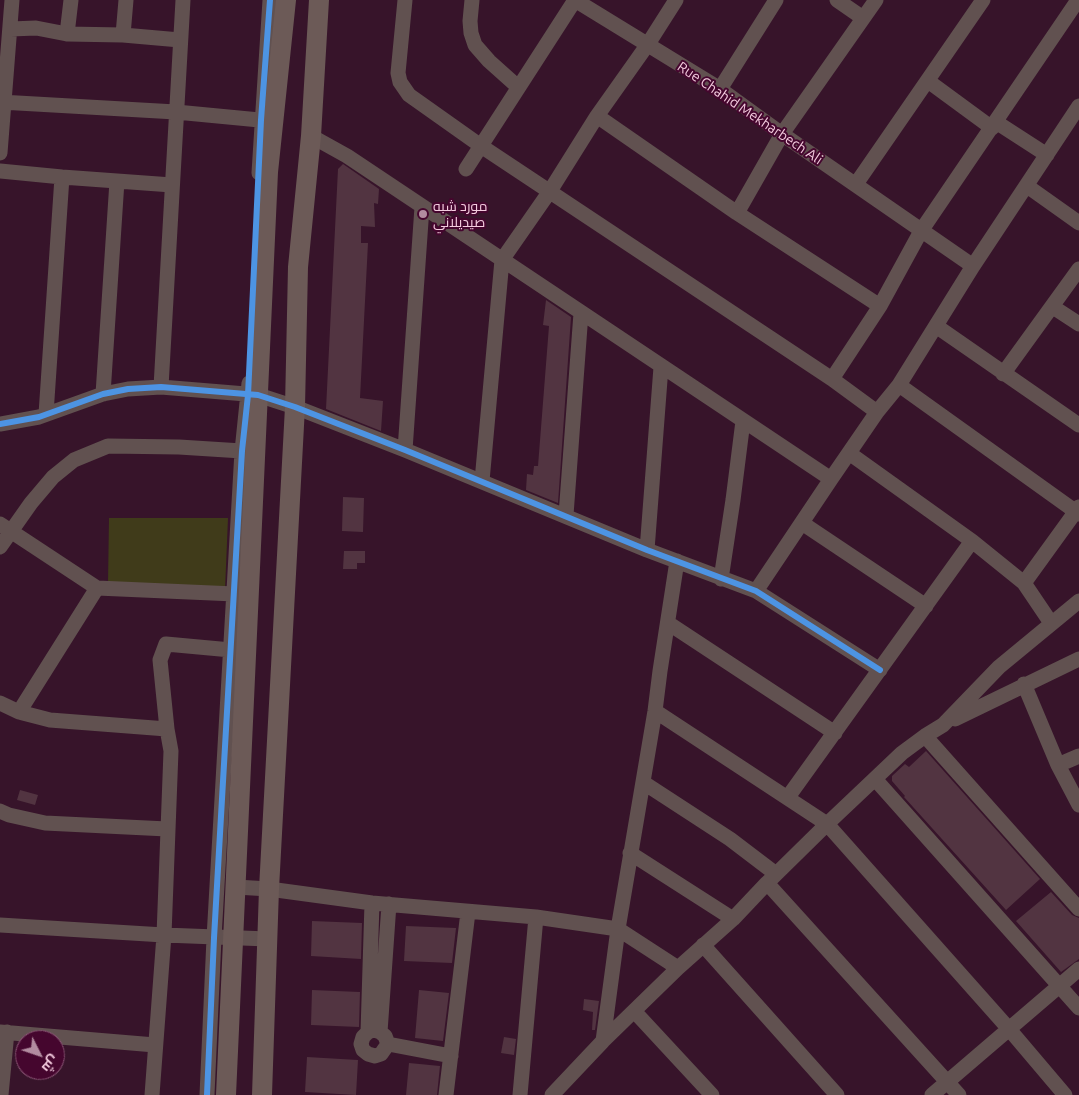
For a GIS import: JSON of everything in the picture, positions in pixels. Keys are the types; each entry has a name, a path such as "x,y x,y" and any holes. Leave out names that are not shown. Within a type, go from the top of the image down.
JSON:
{"main road":[{"path":"226,1095 224,938 236,887 253,395 268,172 267,120 286,0"},
{"path":"262,1095 269,889 295,407 298,267 311,136 319,0"}],"street":[{"path":"68,34 71,0"},
{"path":"123,35 126,0"},
{"path":"161,387 183,0"},
{"path":"2,102 176,112 267,120 270,0"},
{"path":"405,0 398,67 400,82 415,100 481,146 550,190 832,379 877,412"},
{"path":"472,0 470,21 475,45 489,61 518,87"},
{"path":"466,169 575,0"},
{"name":"Rue Chahid Mekharbech Ali","path":"575,0 720,89 973,266"},
{"path":"482,481 502,260 676,0"},
{"path":"720,89 776,0"},
{"path":"837,0 863,18"},
{"path":"737,213 782,134 876,0"},
{"path":"856,184 983,0"},
{"path":"832,379 880,306 921,231 1077,5"},
{"path":"0,153 8,14 36,28 68,34 123,35 180,40"},
{"path":"928,81 994,125 1047,155"},
{"path":"756,590 877,412 899,385 973,266 1079,106"},
{"path":"597,116 737,213 880,306"},
{"path":"311,136 347,156 831,479"},
{"path":"0,171 172,185"},
{"path":"46,414 62,177"},
{"path":"103,394 116,181"},
{"path":"1027,186 1079,223"},
{"path":"405,450 422,207"},
{"path":"1003,374 1079,269"},
{"path":"1053,307 1079,324"},
{"path":"566,515 581,312"},
{"path":"936,326 1079,425"},
{"path":"647,550 661,367"},
{"path":"899,385 1078,511 1024,583"},
{"path":"0,424 46,414 103,394 128,389 161,387 253,395 295,407 566,515 647,550 721,579 756,590 880,670"},
{"path":"207,1095 224,938 231,650 242,451 253,395"},
{"path":"721,579 743,421"},
{"path":"0,547 5,527 54,477 74,460 108,446 179,447 242,451"},
{"path":"849,453 972,541 1024,583 1051,624"},
{"path":"802,523 926,606"},
{"path":"5,527 97,588 235,594"},
{"path":"788,797 972,541"},
{"path":"603,1041 618,929 644,782 677,561"},
{"path":"19,712 97,588"},
{"path":"943,726 1000,667 1079,601"},
{"path":"668,623 834,733"},
{"path":"152,1095 164,935 171,751 160,660 166,644 231,650"},
{"path":"552,1095 603,1041 635,1012 678,968 733,919 771,878 827,824 925,736 1024,684 1079,659"},
{"path":"1024,684 1058,765 1079,805"},
{"path":"0,703 19,712 50,720 167,729"},
{"path":"655,711 827,824 1065,1095"},
{"path":"925,736 1079,910"},
{"path":"1058,765 1079,756"},
{"path":"875,779 1079,1008"},
{"path":"644,782 730,840 771,878 959,1095"},
{"path":"0,811 9,815 45,823 167,829"},
{"path":"630,853 733,919"},
{"path":"236,887 269,889 372,903 536,917 618,929 678,968"},
{"path":"372,903 379,1036"},
{"path":"379,1036 389,904"},
{"path":"446,1095 468,912"},
{"path":"520,1095 536,917"},
{"path":"0,925 268,939"},
{"path":"703,945 837,1095"},
{"path":"932,1095 1079,969"},
{"path":"635,1012 712,1095"},
{"path":"1,1095 4,1032 155,1045"},
{"path":"379,1036 451,1056"}],"shaded area":[{"path":"109,518 228,518 225,590 108,584"}],"building":[{"path":"343,164 379,189 378,204 374,203 375,227 361,226 361,243 368,243 360,398 383,401 381,431 326,409 338,169"},
{"path":"546,300 571,317 558,503 526,490 527,474 533,475 534,466 538,466 549,326 543,325"},
{"path":"343,497 364,498 363,532 342,531"},
{"path":"344,551 365,551 365,563 357,563 357,569 343,569"},
{"path":"926,751 1040,879 1006,910 904,797 892,781 892,776 905,764 909,767"},
{"path":"20,790 38,795 35,805 17,800"},
{"path":"1051,892 1072,915 1079,918 1079,959 1061,972 1016,921"},
{"path":"312,921 362,923 361,959 311,956"},
{"path":"406,926 456,928 452,963 404,961"},
{"path":"312,990 360,992 359,1027 311,1025"},
{"path":"419,990 449,993 443,1041 415,1038"},
{"path":"584,999 599,1001 595,1030 592,1030 593,1012 583,1010"},
{"path":"504,1037 516,1039 514,1055 501,1053"},
{"path":"307,1057 358,1060 356,1095 305,1092"},
{"path":"409,1063 440,1066 437,1095 406,1095"}],"cycle path":[{"path":"207,1095 214,938 242,451 248,395 261,120 270,0"},
{"path":"0,424 39,417 103,394 128,389 161,387 258,395 295,407 405,450 647,550 756,591 880,670"}],"place":[{"name":"مورد شبه صيديلاني","path":"423,214"}]}
